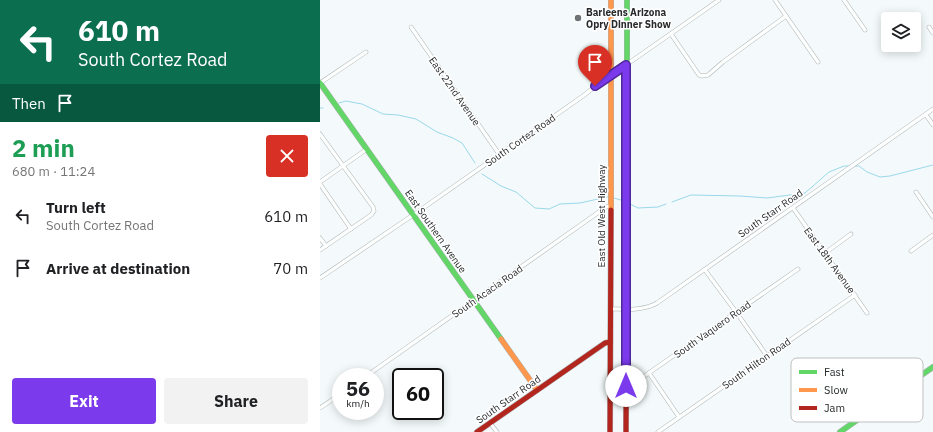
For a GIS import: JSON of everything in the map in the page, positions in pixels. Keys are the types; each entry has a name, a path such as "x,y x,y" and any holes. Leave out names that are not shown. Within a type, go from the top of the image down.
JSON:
{"main road":[{"name":"East Old West Highway","path":"610,432 611,0"},
{"path":"626,432 627,0"},
{"name":"East Southern Avenue","path":"320,83 537,390"},
{"name":"South Starr Road","path":"477,432 605,343 610,342"},
{"path":"923,374 933,367"},
{"path":"840,432 854,422"}],"street":[{"name":"South Cortez Road","path":"320,278 413,215 719,0"},
{"path":"775,0 818,62"},
{"path":"844,0 865,30"},
{"path":"671,34 699,75 702,76 708,75 723,62 786,16"},
{"name":"East 22nd Avenue","path":"411,27 499,154"},
{"path":"929,27 933,33"},
{"path":"320,83 366,52"},
{"name":"South Starr Road","path":"610,309 643,308 653,306 933,110"},
{"path":"926,115 933,126"},
{"path":"320,134 373,207 374,211 371,215 320,250"},
{"path":"351,229 320,183 367,150"},
{"path":"916,192 933,217"},
{"name":"South Acacia Road","path":"378,368 606,207 610,200"},
{"name":"East 18th Avenue","path":"793,208 867,313"},
{"path":"825,253 852,234"},
{"path":"910,251 933,236"},
{"path":"320,238 326,246"},
{"name":"South Vaquero Road","path":"626,386 633,384 798,269"},
{"path":"704,270 767,356"},
{"name":"South Hilton Road","path":"658,432 855,295"},
{"path":"649,373 679,417"},
{"path":"320,408 332,400"},
{"path":"490,423 497,432"}],"waterway":[{"path":"339,103 346,101 362,104 383,114 398,115 416,119 437,132 462,143 475,163"},
{"path":"854,166 859,166 867,172 880,177 890,176 933,165"},
{"path":"672,202 691,195 767,198 805,193 829,172 844,166 849,166"},
{"path":"482,174 501,186 516,192 535,208 549,209 560,204 580,203 608,197"},
{"path":"614,198 624,201"},
{"path":"628,203 638,208 658,207 666,204"}],"traffic: fast":[{"path":"627,0 627,146"},
{"path":"320,83 501,339"},
{"path":"923,374 933,367"},
{"path":"840,432 854,422"}],"traffic: slow":[{"path":"611,0 611,210"},
{"path":"501,339 537,390"}],"traffic: jam":[{"path":"626,432 627,146"},
{"path":"610,432 611,210"},
{"path":"477,432 605,343 610,342"}],"place":[{"name":"Barleens Arizona Opry Dinner Show","path":"578,18"}],"route":[{"path":"595,86 626,65 626,386"}]}
